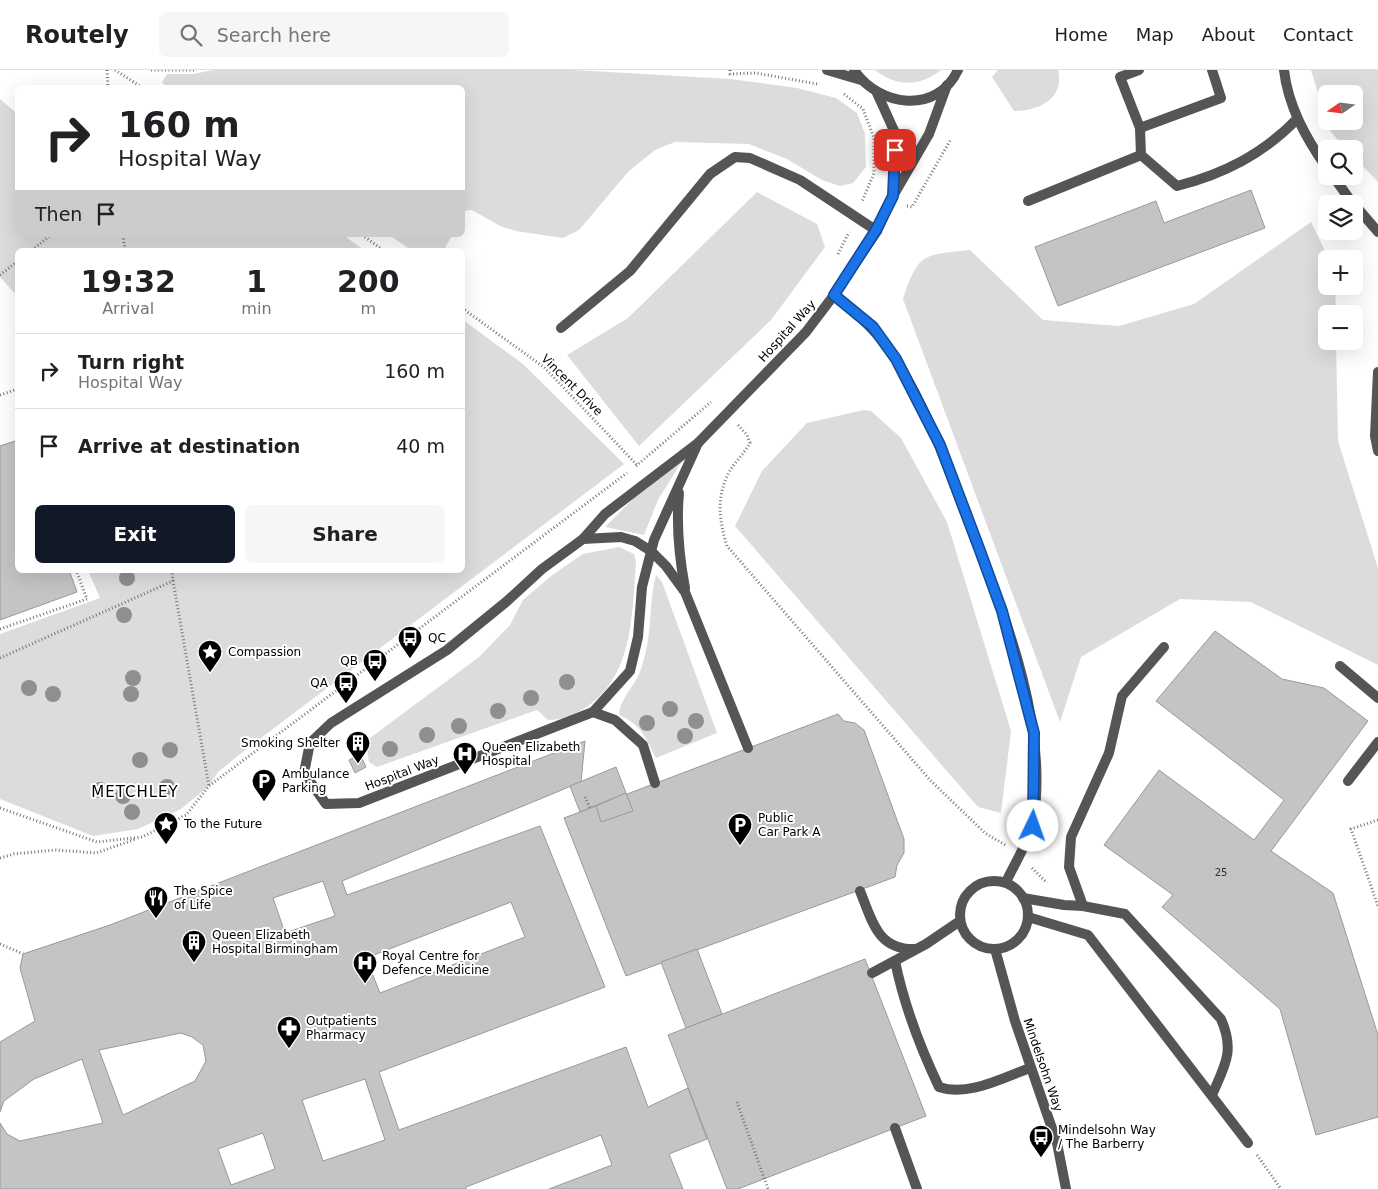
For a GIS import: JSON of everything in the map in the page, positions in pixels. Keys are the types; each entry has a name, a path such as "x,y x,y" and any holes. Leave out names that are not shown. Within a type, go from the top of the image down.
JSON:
{"street":[{"path":"827,70 861,80"},
{"path":"854,70 861,80 877,93 889,98 914,100 935,94 947,85 958,70"},
{"path":"1139,70 1120,77 1140,128 1141,155 1177,186 1205,179 1247,161 1281,136 1297,119"},
{"path":"1140,128 1221,98 1212,70"},
{"path":"1284,70 1297,119 1318,156"},
{"name":"Hospital Way","path":"698,443 654,540 642,587 638,638 630,671 593,712 359,804 326,804 304,773 310,743 331,724 447,650 506,602 542,569 583,538 604,514 698,443 806,332 834,295 876,230 893,196 929,134 947,85"},
{"name":"Hospital Way","path":"877,93 896,135 893,196"},
{"path":"1028,201 1141,155"},
{"path":"561,328 630,272 710,174 735,157 750,158 800,180 876,230"},
{"path":"1339,185 1347,195"},
{"path":"1363,214 1378,232"},
{"path":"834,295 873,327 896,359 918,400 940,445 1002,611 1034,733 1033,826 1006,882"},
{"path":"1378,372 1375,436 1378,451"},
{"path":"679,485 677,522 679,554 686,592 748,748"},
{"path":"583,538 621,537 635,541 651,551 666,566 686,592"},
{"path":"1083,906 1069,867 1071,837 1109,753 1122,696 1164,647"},
{"path":"1340,666 1378,698"},
{"path":"593,712 615,720 643,745 655,783"},
{"path":"1348,781 1378,742"},
{"path":"995,880 1006,882 1020,892 1024,898 1028,917 1025,929 1018,939 1008,946 995,949 980,947 968,937 960,921 961,903 967,892 979,883 995,880"},
{"path":"860,891 877,934 888,943 903,949 918,949"},
{"path":"1024,898 1125,914 1220,1019 1228,1036 1228,1058 1212,1095"},
{"path":"1028,917 1088,935 1248,1143"},
{"path":"872,973 918,949 960,921"},
{"name":"Mindelsohn Way","path":"995,949 1030,1068 1057,1143 1066,1189"},
{"path":"895,961 901,990 922,1052 939,1087 949,1091 978,1087 1030,1068"},
{"path":"895,1128 917,1189"}],"path":[{"path":"107,70 108,85"},
{"path":"115,70 138,85"},
{"path":"151,70 195,70"},
{"path":"730,72 764,74 818,84"},
{"path":"837,89 863,109 874,138 874,172 837,256"},
{"path":"35,248 48,237"},
{"path":"365,237 380,248"},
{"path":"0,275 15,263"},
{"name":"Vincent Drive","path":"465,310 546,368 637,465"},
{"path":"0,395 15,390"},
{"path":"0,858 14,854 55,850 96,853 142,837 186,815 209,786 637,465 713,401"},
{"path":"748,435 750,443 730,471 720,494 720,523 727,546 930,780 985,833 1019,853 1058,895 1064,905"},
{"path":"0,630 87,599 77,573"},
{"path":"172,573 209,786"},
{"path":"0,658 173,581"},
{"path":"585,798 590,808"},
{"path":"0,808 98,842 142,837"},
{"path":"1378,820 1352,829 1378,906"},
{"path":"0,944 23,954"},
{"path":"737,1102 768,1189"},
{"path":"1248,1143 1281,1189"}],"shaded area":[{"path":"213,70 574,70 730,79 797,88 836,98 857,113 865,134 866,167 853,183 840,186 822,180 787,159 749,144 675,142 655,150 628,172 579,230 563,238 516,231 500,226 472,210 465,211 465,85 164,85 162,82 167,74 193,74"},
{"path":"875,70 941,70 925,80 908,83 891,80"},
{"path":"998,70 1058,70 1059,80 1057,89 1048,101 1040,106 1014,111 992,77"},
{"path":"1311,70 1378,70 1378,182 1363,166 1363,140 1338,140 1330,130 1363,130 1363,85 1318,85 1318,92"},
{"path":"0,99 15,112 15,237 346,237 361,248 15,248 15,294 0,277"},
{"path":"757,192 817,224 825,247 771,320 639,446 567,355 628,318"},
{"path":"1311,222 1318,240 1325,250 1318,250 1318,295 1335,295 1336,305 1318,305 1318,350 1336,350 1338,441 1378,568 1378,665 1251,602 1180,599 1081,657 1060,722 903,299 913,272 925,259 942,253 970,250 1043,320 1119,326 1194,304"},
{"path":"392,237 451,237 445,248 408,248"},
{"path":"465,321 523,364 624,464 249,747 218,772 209,786 181,809 138,829 93,836 0,799 0,634 100,598 89,573 465,573"},
{"path":"864,410 871,411 901,438 947,522 1011,731 1001,813 978,807 735,526 762,471 807,423"},
{"path":"682,461 658,500 644,535 605,527 641,491"},
{"path":"619,547 634,554 636,561 628,641 614,677 603,693 588,706 569,716 553,720 548,720 537,710 377,767 369,762 367,749 370,738 479,657 510,625 523,600 551,576 583,554"},
{"path":"656,575 662,582 717,733 656,758 638,727 619,715 624,699 640,672 645,655"}],"building":[{"path":"1251,190 1265,228 1058,306 1035,247 1156,201 1164,223"},
{"path":"15,441 15,573 70,573 77,592 0,620 0,446"},
{"path":"1215,631 1282,679 1324,688 1368,721 1271,851 1333,893 1378,1035 1378,1117 1316,1135 1280,1009 1162,907 1173,895 1104,845 1159,770 1254,840 1284,800 1156,701"},
{"name":"Public Car Park A","path":"838,714 844,721 855,723 864,730 904,839 904,853 897,865 895,877 626,976 564,818"},
{"name":"Queen Elizabeth Hospital Birmingham","path":"585,741 581,782 342,881 347,895 540,826 605,987 379,1072 399,1130 626,1047 648,1107 688,1088 707,1139 669,1154 683,1189 549,1189 612,1165 601,1135 466,1187 466,1189 0,1189 0,1123 7,1134 20,1141 103,1123 82,1059 34,1079 4,1101 0,1112 0,1042 35,1021 20,968 23,954 110,925","holes":["323,881 335,916 285,933 273,898","511,902 525,937 380,993 366,958","181,1033 192,1037 203,1045 206,1061 195,1081 123,1115 99,1050","365,1079 385,1140 323,1161 302,1100","263,1133 275,1169 231,1185 218,1149"]},
{"name":"Smoking Shelter","path":"360,754 366,767 355,773 349,760"},
{"path":"616,767 626,793 580,812 570,786"},
{"path":"626,793 633,811 601,822 596,806"},
{"path":"697,949 722,1014 686,1028 661,962"},
{"path":"865,959 926,1116 738,1189 727,1189 668,1035"}],"place":[{"name":"QC","path":"410,659"},
{"name":"Compassion","path":"210,673"},
{"name":"QB","path":"375,682"},
{"name":"QA","path":"346,704"},
{"name":"Smoking Shelter","path":"358,764"},
{"name":"Queen Elizabeth Hospital","path":"465,775"},
{"name":"Ambulance Parking","path":"264,802"},
{"name":"To the Future","path":"166,845"},
{"name":"Public Car Park A","path":"740,846"},
{"name":"The Spice of Life","path":"156,919"},
{"name":"Queen Elizabeth Hospital Birmingham","path":"194,963"},
{"name":"Royal Centre for Defence Medicine","path":"365,984"},
{"name":"Outpatients Pharmacy","path":"289,1049"},
{"name":"Mindelsohn Way / The Barberry","path":"1041,1158"}],"district":[{"name":"METCHLEY","path":"135,792"}],"route":[{"path":"895,150 893,196 862,255 834,295 873,327 896,359 940,445 979,548 1002,611 1034,733 1035,785 1033,826"}]}
